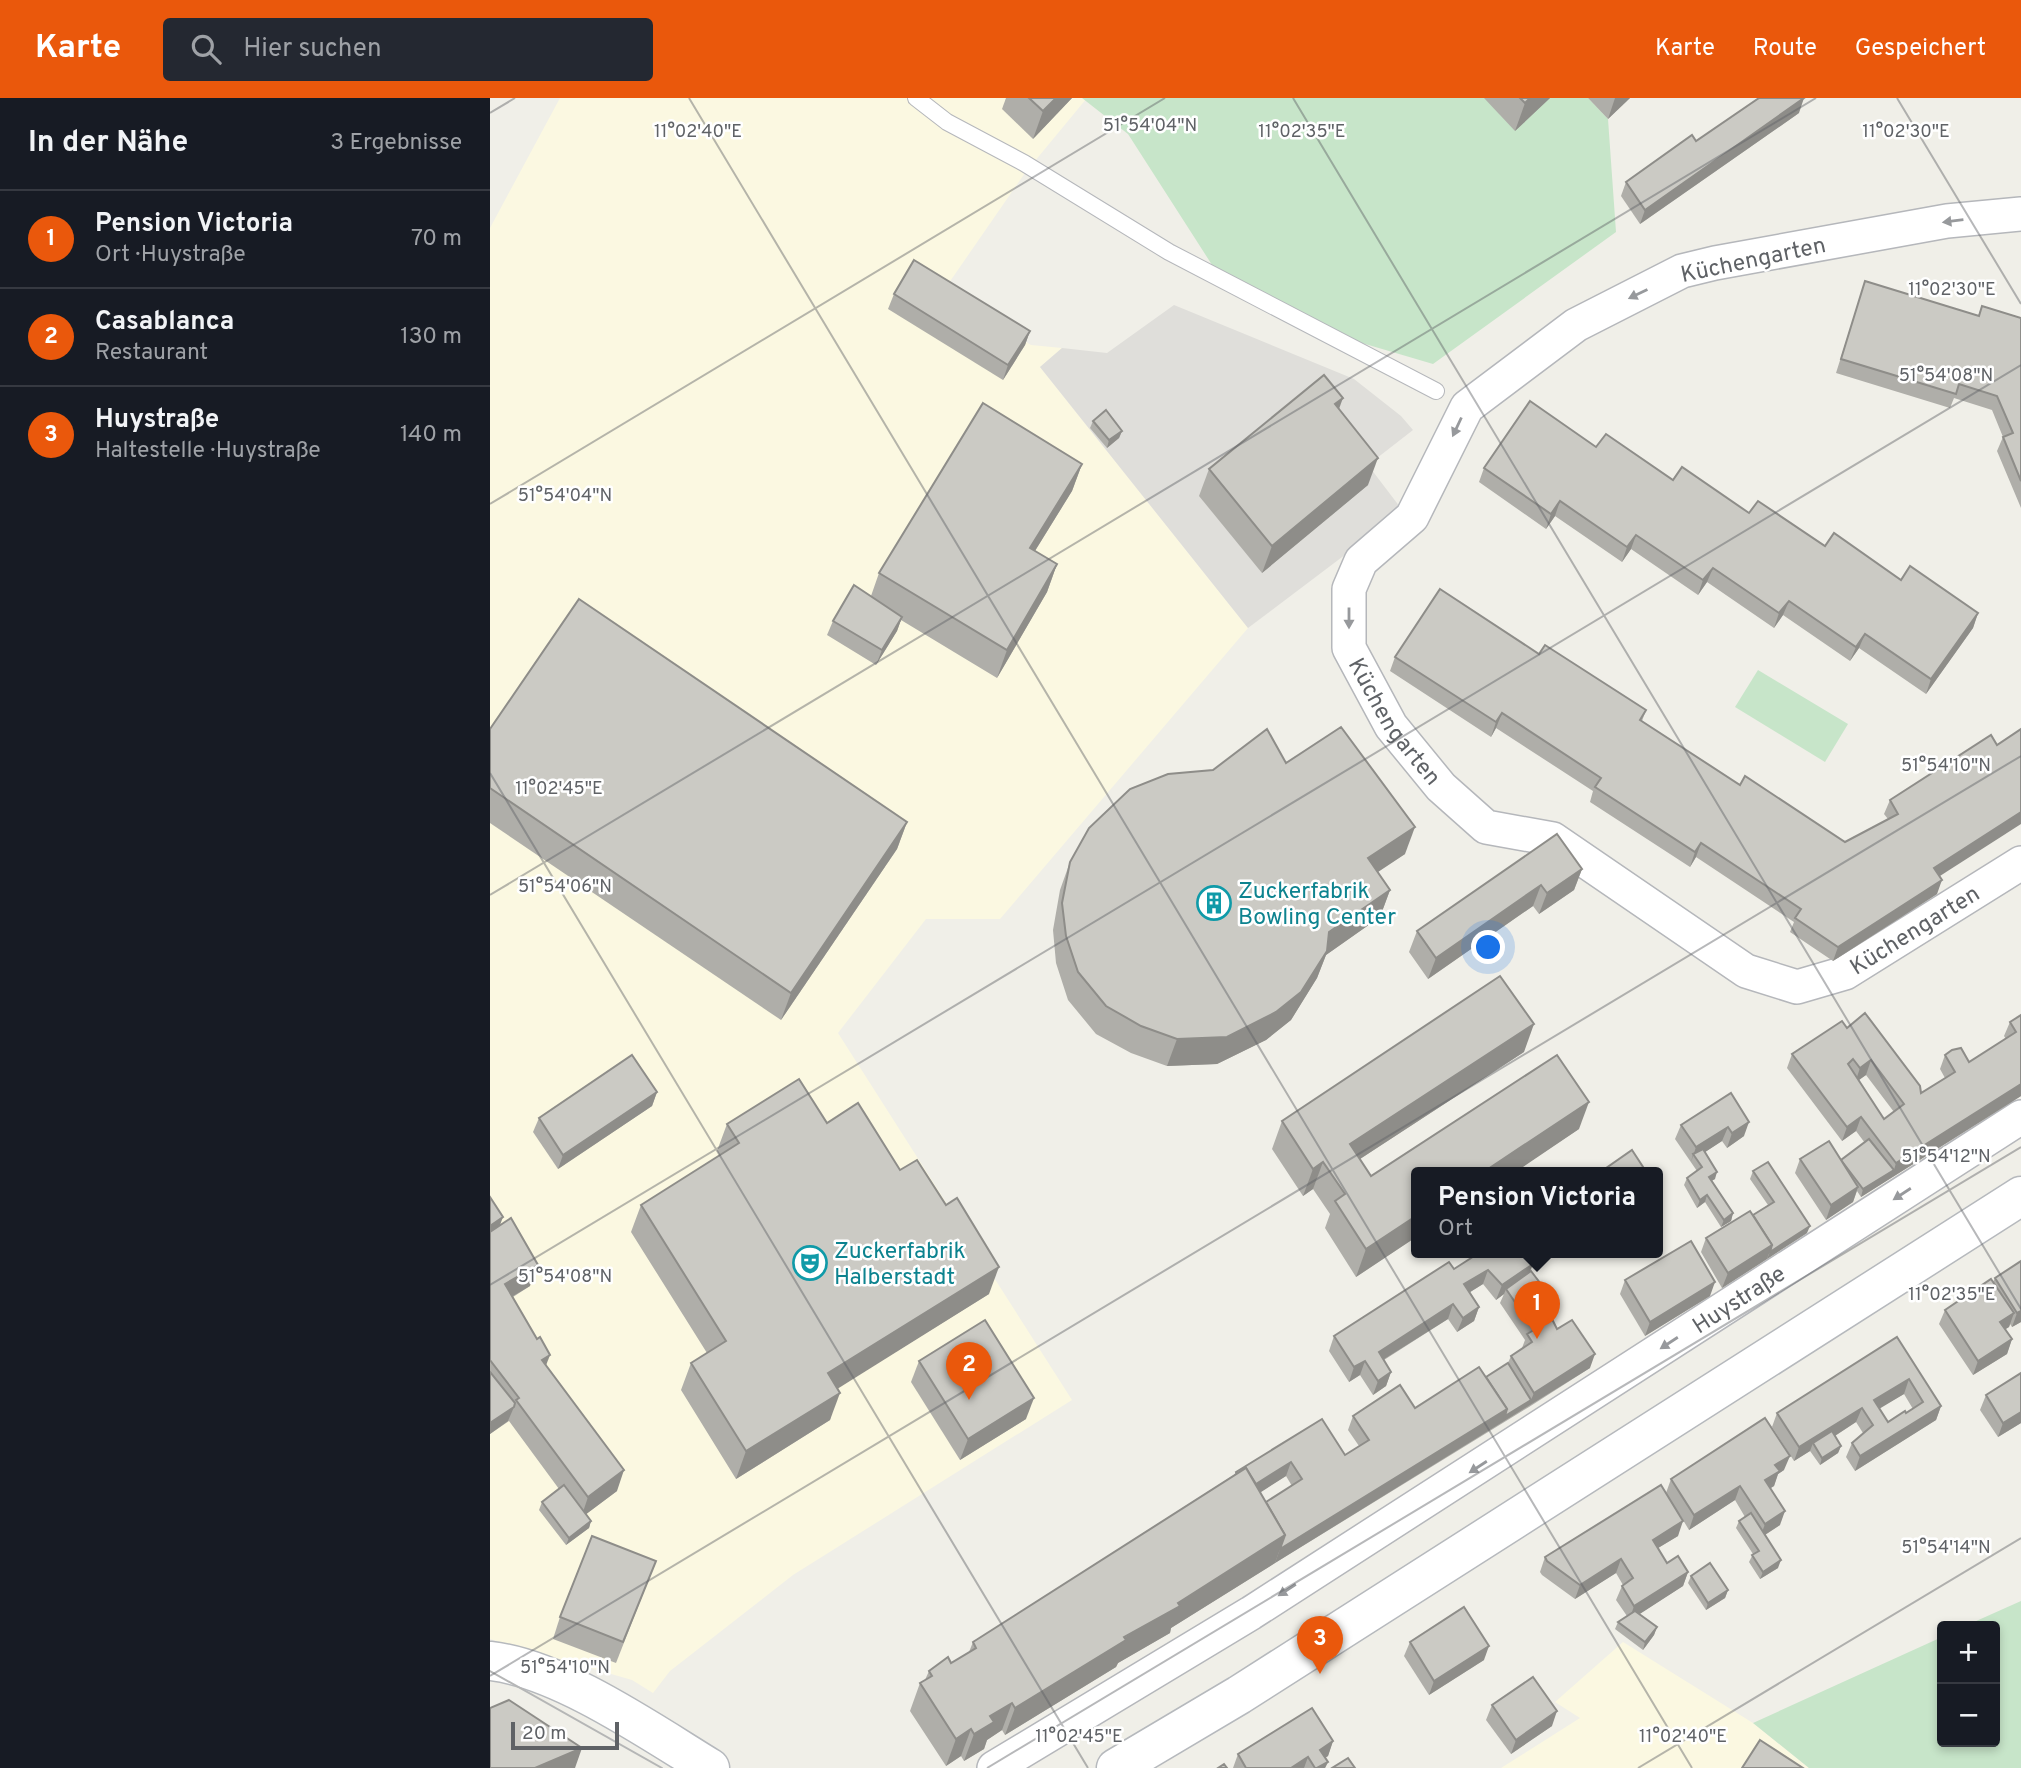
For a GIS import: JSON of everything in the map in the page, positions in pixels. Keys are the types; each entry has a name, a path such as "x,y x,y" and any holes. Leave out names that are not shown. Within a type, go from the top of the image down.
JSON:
{"main road":[{"path":"1116,1768 1239,1695 2021,1196"},
{"path":"490,1661 508,1663 536,1673 594,1700 710,1768"}],"street":[{"name":"Küchengarten","path":"2021,214 1947,221 1682,271 1576,325 1466,407 1412,517 1361,561 1349,589 1349,648 1391,726 1441,787 1486,827 1553,839 1746,971 1797,987 1845,974 2021,863"},
{"name":"Huystraße","path":"994,1768 1251,1613 2021,1117"}],"lane":[{"path":"916,98 947,122 1024,163 1169,252 1436,391"}],"shaded area":[{"path":"560,98 1087,98 1025,173 944,290 1031,345 1062,348 1040,367 1248,628 1000,919 926,919 838,1033 1072,1400 793,1575 670,1671 653,1693 632,1680 490,1639 490,228"},
{"path":"1174,305 1354,379 1401,416 1413,430 1368,465 1403,511 1248,628 1040,367 1062,348 1107,353"},
{"path":"1623,1642 1753,1723 1809,1768 1501,1768 1580,1718 1555,1702"}],"green space":[{"path":"1082,98 1588,98 1608,119 1616,232 1433,364 1355,341 1214,268 1128,134"},
{"path":"1758,670 1848,724 1825,762 1735,707"},
{"path":"2021,1601 2021,1768 1809,1768 1753,1723 1937,1639 1937,1747 2000,1747 2000,1621 1976,1621"}],"building":[{"path":"1029,98 1056,98 1043,111"},
{"path":"1759,98 1804,98 1645,210 1626,182 1692,135 1696,141"},
{"path":"914,260 1030,331 1008,365 894,294"},
{"path":"1865,281 1979,316 1982,306 2021,318 2021,481 2003,437 2013,433 1997,396 1959,384 1956,394 1841,359"},
{"path":"1324,375 1343,398 1335,404 1378,458 1272,546 1209,469"},
{"path":"1530,401 1596,447 1606,434 1673,480 1682,467 1749,513 1758,501 1825,546 1834,533 1901,580 1910,566 1978,613 1931,679 1865,634 1856,647 1789,601 1779,613 1713,568 1703,580 1636,535 1627,547 1560,501 1551,514 1484,468"},
{"path":"983,403 1082,464 1030,548 1057,564 1007,650 879,573"},
{"path":"1106,410 1122,431 1109,440 1093,421"},
{"path":"854,585 902,617 882,650 833,621"},
{"path":"1440,589 1539,654 1545,645 1646,710 1640,720 1740,785 1745,776 1845,842 1898,814 1890,800 1991,735 1997,745 2021,729 2021,812 1934,868 1942,880 1838,947 1795,918 1801,909 1701,843 1695,852 1595,787 1601,778 1502,713 1496,722 1395,657"},
{"path":"579,599 907,822 791,993 490,788 490,729"},
{"name":"Zuckerfabrik Bowling Center","path":"1341,727 1415,827 1368,858 1390,890 1329,932 1327,951 1301,992 1276,1012 1227,1037 1177,1039 1141,1026 1106,1006 1078,972 1066,936 1062,903 1070,862 1089,828 1130,789 1168,774 1213,770 1267,729 1286,763"},
{"path":"1557,834 1582,869 1547,893 1541,885 1436,958 1417,931"},
{"path":"1500,976 1534,1024 1350,1144 1371,1176 1557,1055 1589,1102 1491,1167 1411,1167 1411,1219 1366,1249 1335,1201 1345,1194 1323,1162 1313,1169 1282,1121"},
{"path":"1865,1013 1920,1086 1921,1093 1955,1072 1945,1055 1961,1048 1969,1062 2016,1032 2010,1022 2021,1015 2021,1084 1896,1163 1861,1117 1847,1127 1792,1054 1842,1021 1847,1028","holes":["1853,1059 1860,1068 1871,1060 1904,1104 1884,1119 1848,1064"]},
{"path":"632,1055 657,1092 563,1155 539,1118"},
{"name":"Zuckerfabrik Halberstadt","path":"799,1079 827,1123 858,1103 900,1170 917,1160 946,1205 957,1198 999,1267 828,1373 840,1393 746,1451 691,1363 726,1341 641,1205 739,1143 727,1124"},
{"path":"1731,1093 1749,1122 1732,1133 1728,1127 1696,1147 1681,1125"},
{"path":"1869,1139 1894,1170 1863,1189 1841,1160"},
{"path":"1829,1141 1858,1187 1831,1205 1800,1159"},
{"path":"1703,1149 1717,1172 1709,1177 1733,1213 1724,1220 1707,1195 1700,1200 1687,1178 1702,1167 1693,1154"},
{"path":"1632,1150 1643,1167 1608,1167"},
{"path":"1768,1162 1810,1226 1770,1252 1772,1245 1753,1215 1774,1202 1753,1171"},
{"path":"490,1197 503,1217 490,1226"},
{"path":"1750,1211 1772,1245 1728,1273 1706,1238"},
{"path":"511,1218 538,1265 505,1284 537,1339 540,1337 550,1355 542,1360 624,1470 588,1497 516,1400 519,1398 490,1360 490,1232"},
{"path":"1691,1241 1715,1282 1650,1322 1625,1280"},
{"path":"1471,1258 1529,1258 1533,1264 1502,1285 1488,1270 1464,1284 1479,1307 1463,1318 1453,1304 1379,1352 1391,1372 1378,1381 1365,1361 1354,1367 1334,1336 1449,1262 1454,1269"},
{"path":"2021,1261 2021,1311 2017,1313 1995,1278"},
{"path":"1531,1271 1556,1304 1547,1309 1557,1329 1572,1320 1595,1354 1534,1393 1511,1356 1532,1342 1527,1334 1534,1330 1506,1289"},
{"path":"1991,1279 2014,1313 2000,1322 2012,1339 1978,1361 1945,1310"},
{"path":"985,1320 1034,1398 968,1439 919,1361"},
{"path":"1897,1337 1941,1406 1860,1456 1852,1443 1873,1425 1862,1408 1799,1447 1777,1413","holes":["1909,1379 1923,1402 1888,1422 1874,1400"]},
{"path":"1508,1363 1531,1400 1505,1416 1507,1409 1486,1377"},
{"path":"1479,1367 1507,1409 1280,1549 1285,1535 1266,1502 1302,1479 1291,1462 1256,1484 1246,1468 1237,1474 1236,1472 1322,1419 1345,1455 1369,1440 1353,1416 1400,1385 1415,1408"},
{"path":"490,1372 515,1403 514,1407 490,1423"},
{"path":"2021,1373 2021,1412 2003,1423 1986,1395"},
{"path":"1765,1418 1790,1456 1775,1465 1780,1471 1765,1480 1785,1511 1765,1524 1740,1486 1694,1515 1671,1479"},
{"path":"1832,1431 1841,1446 1822,1458 1813,1443"},
{"path":"1246,1468 1285,1535 1178,1603 1180,1606 1124,1637 1126,1640 1015,1708 1012,1703 990,1716 994,1722 974,1734 971,1729 956,1739 920,1683 932,1676 929,1671 948,1657 951,1663 976,1648 973,1642"},
{"path":"564,1485 591,1521 569,1538 542,1502"},
{"path":"1661,1485 1683,1521 1653,1540 1667,1563 1678,1556 1688,1572 1634,1606 1622,1586 1633,1578 1621,1559 1580,1585 1547,1561 1545,1557"},
{"path":"1751,1513 1781,1560 1763,1572 1752,1555 1759,1551 1739,1521"},
{"path":"592,1536 656,1561 623,1642 560,1617"},
{"path":"1710,1563 1728,1590 1708,1603 1691,1576"},
{"path":"1464,1607 1489,1646 1434,1681 1410,1642"},
{"path":"1635,1611 1657,1627 1645,1642 1618,1622"},
{"path":"1533,1677 1557,1711 1516,1740 1492,1705"},
{"path":"509,1700 582,1748 535,1768 490,1768 490,1708"},
{"path":"1312,1708 1333,1741 1320,1750 1328,1762 1315,1768 1308,1757 1291,1768 1246,1768 1238,1754"},
{"path":"1760,1740 1803,1768 1742,1768"},
{"path":"1348,1758 1355,1768 1332,1768"}],"tram line":[{"path":"490,1671 662,1768"}],"place":[{"name":"Zuckerfabrik Bowling Center","path":"1214,903"},
{"name":"Zuckerfabrik Halberstadt","path":"810,1263"},
{"name":"Pension Victoria","path":"1537,1339"},
{"name":"Casablanca","path":"969,1400"},
{"name":"Huystraße","path":"1320,1674"}]}
